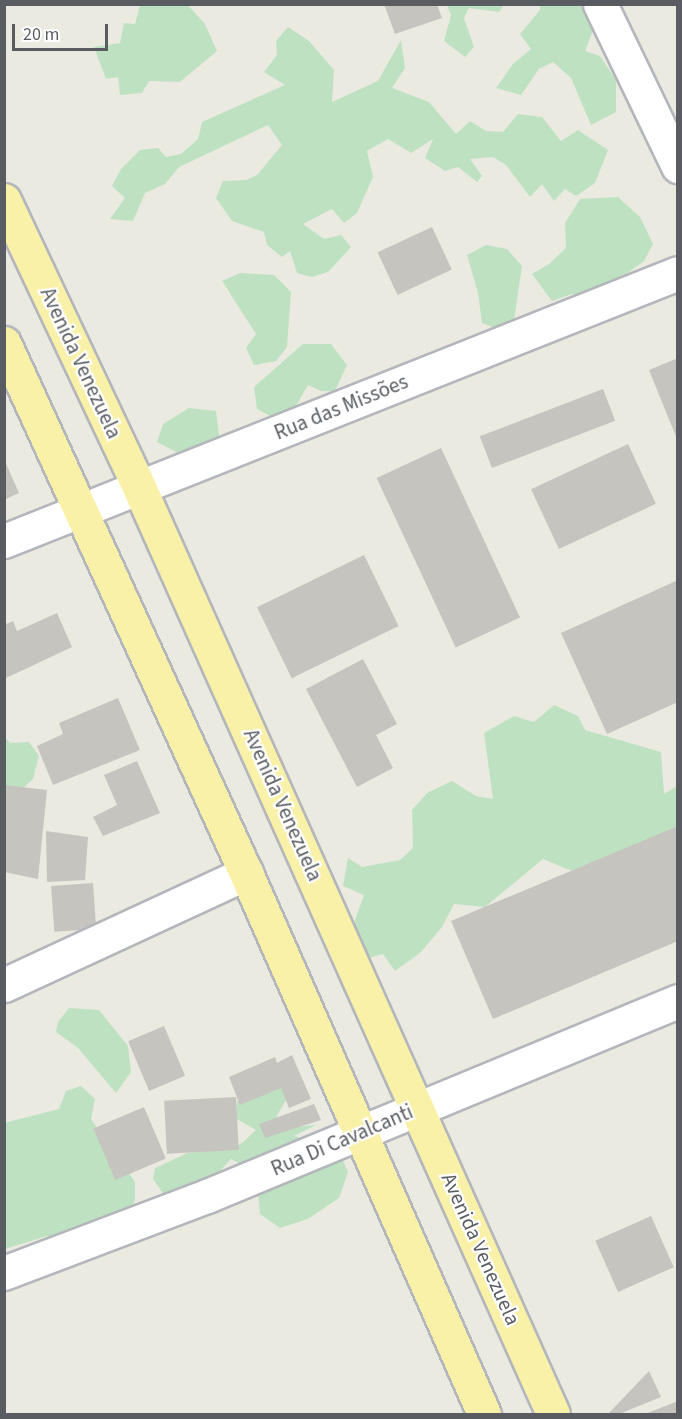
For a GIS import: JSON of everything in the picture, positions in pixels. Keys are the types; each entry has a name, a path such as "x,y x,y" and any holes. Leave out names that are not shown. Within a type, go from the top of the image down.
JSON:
{"main road":[{"name":"Avenida Venezuela","path":"4,200 139,487 419,1107 553,1414"},
{"path":"4,343 361,1130 483,1414"}],"street":[{"path":"600,4 678,166"},
{"name":"Rua das Missões","path":"4,541 82,512 139,487 678,273"},
{"path":"4,985 246,873"},
{"name":"Rua Di Cavalcanti","path":"4,1273 207,1196 361,1130 678,1001"}],"green space":[{"path":"187,4 205,24 217,51 180,82 149,81 142,93 120,95 118,77 106,79 94,47 120,43 124,23 135,24 140,5"},
{"path":"447,4 504,5 499,12 469,8 464,18 474,47 465,57 444,41 451,15"},
{"path":"540,5 584,5 597,20 585,51 600,56 616,80 616,112 591,125 571,78 553,62 539,69 521,95 496,88 513,64 531,49 520,34 540,10"},
{"path":"288,27 309,41 334,70 332,102 378,81 401,40 405,68 392,88 429,102 456,134 470,121 486,131 503,132 518,114 542,117 561,141 578,130 608,150 595,183 576,196 565,189 554,201 542,184 530,197 506,165 493,157 470,159 482,176 477,182 458,167 445,171 425,158 433,139 411,153 388,139 367,151 373,177 357,213 344,223 332,209 303,224 324,239 341,235 351,247 328,272 312,277 297,273 290,251 282,257 267,245 264,232 232,221 216,198 223,181 246,180 257,175 282,145 268,125 179,167 165,184 145,193 133,221 110,219 125,198 112,186 121,169 140,150 158,148 166,157 181,154 198,139 202,122 285,85 264,72 277,55 276,41"},
{"path":"618,197 640,217 653,244 644,261 592,299 572,294 552,301 532,274 549,264 566,248 565,223 580,199"},
{"path":"486,245 507,249 522,266 512,334 482,323 478,293 467,255"},
{"path":"240,273 274,275 291,292 287,347 276,361 254,365 246,348 256,334 222,281"},
{"path":"303,344 331,344 347,365 335,391 321,391 308,385 289,418 276,419 257,409 254,387"},
{"path":"189,408 216,411 219,436 203,454 178,453 157,442 163,424"},
{"path":"554,705 578,716 585,730 661,752 664,794 677,786 677,837 659,834 635,858 591,879 543,859 485,907 454,904 442,927 420,953 395,971 383,954 366,959 357,947 355,920 364,895 343,886 348,858 362,867 400,860 413,848 412,810 427,793 452,781 476,796 493,799 484,733 514,716 534,722"},
{"path":"4,736 10,743 29,742 39,756 33,779 15,796 4,798"},
{"path":"69,1008 99,1010 128,1046 131,1072 116,1093 78,1048 56,1032 58,1022"},
{"path":"279,1076 289,1095 276,1117 295,1127 316,1125 294,1136 337,1147 348,1172 339,1198 308,1219 280,1228 260,1214 256,1172 231,1159 200,1193 166,1198 153,1179 155,1168 188,1153 229,1149 242,1143 256,1130 235,1118 240,1083"},
{"path":"81,1086 95,1099 91,1119 135,1182 135,1200 126,1217 69,1247 47,1236 5,1249 4,1123 59,1109 66,1091"}],"building":[{"path":"384,4 437,4 442,18 395,34"},
{"path":"432,227 452,270 397,295 378,252"},
{"path":"678,358 678,439 677,439 649,370"},
{"path":"603,389 615,421 492,468 480,436"},
{"path":"628,444 656,504 559,549 531,489"},
{"path":"441,448 520,617 456,647 377,478"},
{"path":"4,459 19,493 4,500"},
{"path":"364,555 399,626 292,678 257,607"},
{"path":"678,580 678,702 607,734 561,633"},
{"path":"57,613 72,647 4,679 4,625 13,621 17,631"},
{"path":"363,659 397,724 376,735 393,768 357,787 306,689"},
{"path":"118,698 140,750 53,785 37,746 63,734 59,723"},
{"path":"137,761 160,813 103,836 93,817 117,805 104,775"},
{"path":"4,785 47,790 38,879 4,872"},
{"path":"678,826 678,941 493,1019 451,921"},
{"path":"46,831 88,837 85,880 47,882"},
{"path":"93,883 96,929 54,932 51,886"},
{"path":"164,1026 185,1076 149,1091 128,1041"},
{"path":"292,1055 311,1099 289,1108 281,1088 240,1105 229,1077 275,1057 277,1063"},
{"path":"236,1097 239,1150 167,1154 164,1101"},
{"path":"314,1104 321,1120 265,1138 259,1124"},
{"path":"144,1107 166,1159 115,1180 93,1128"},
{"path":"651,1216 674,1267 618,1292 595,1241"},
{"path":"649,1371 661,1397 619,1414 608,1414"},
{"path":"678,1401 678,1414 645,1414"}]}
